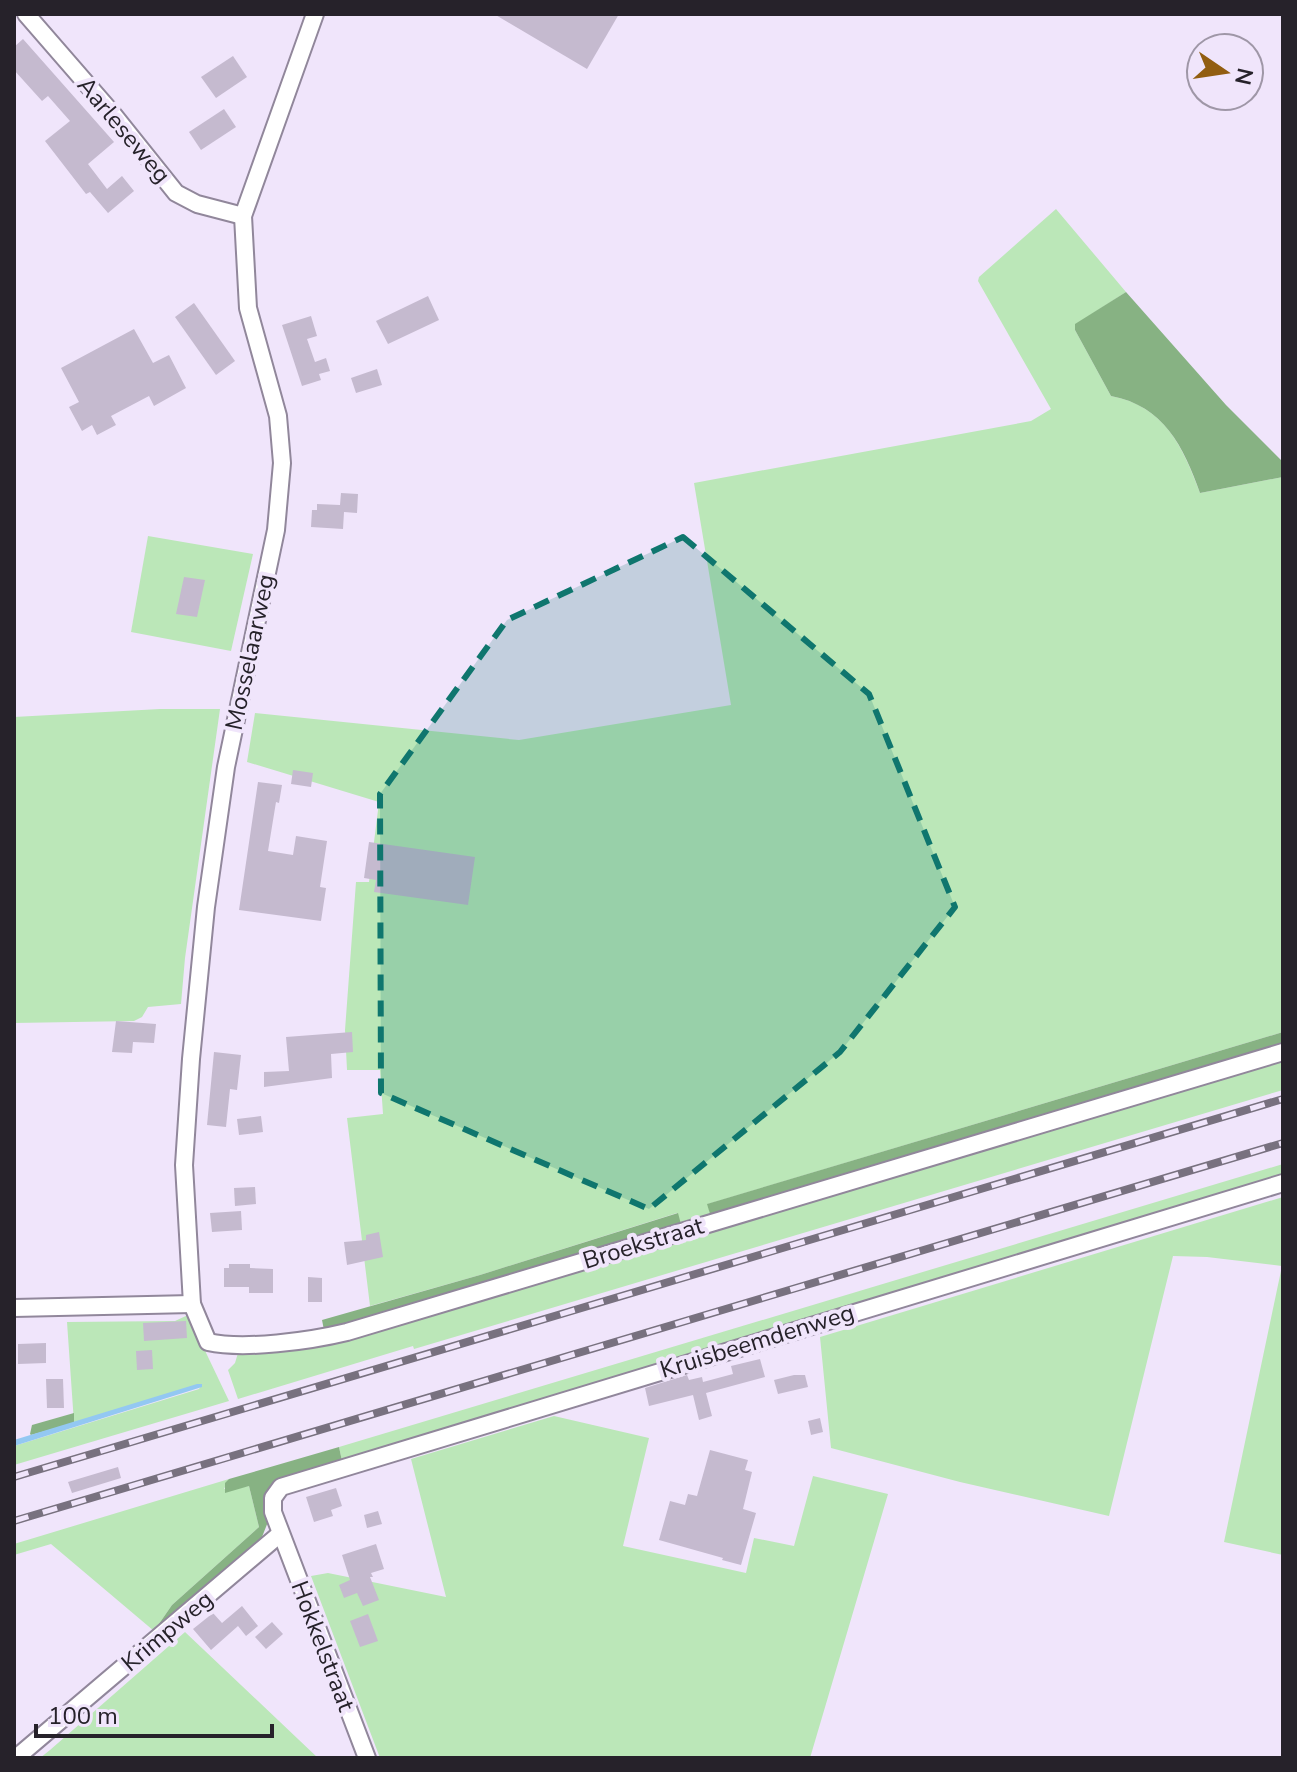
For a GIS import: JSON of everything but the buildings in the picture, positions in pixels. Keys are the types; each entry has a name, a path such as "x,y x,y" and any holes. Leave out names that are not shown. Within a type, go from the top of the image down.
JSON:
{"street":[{"name":"Aarleseweg","path":"26,14 176,193 197,204 243,216"},
{"name":"Mosselaarweg","path":"192,1304 184,1165 206,907 226,767 276,530 282,463 278,416 248,308 243,216 315,14"},
{"name":"Broekstraat","path":"192,1304 208,1342 222,1345 302,1340 347,1332 1283,1052"},
{"name":"Kruisbeemdenweg","path":"280,1534 273,1512 273,1498 281,1487 290,1482 1283,1183"},
{"path":"14,1308 192,1304"},
{"name":"Krimpweg","path":"16,1758 280,1534"},
{"name":"Hokkelstraat","path":"280,1534 367,1758"}],"highlighted area":[{"path":"683,537 869,694 955,907 840,1052 649,1209 381,1093 380,794 507,620"}],"green space":[{"path":"1056,209 1126,292 1075,325 1111,396 1129,401 1158,418 1178,444 1200,493 1283,477 1283,1032 708,1204 710,1214 1283,1043 1283,1048 682,1228 677,1213 370,1306 347,1118 383,1114 380,1070 347,1070 345,1030 356,882 369,882 379,802 247,762 255,713 519,740 731,705 694,483 1031,421 1051,409 978,281"},
{"path":"1126,292 1226,405 1283,462 1283,477 1200,493 1178,444 1158,419 1129,401 1111,396 1075,330 1075,324"},
{"path":"148,536 253,554 231,651 131,632"},
{"path":"220,709 181,1004 148,1007 142,1017 134,1021 14,1023 14,717"},
{"path":"1283,1032 1283,1043 710,1214 707,1204"},
{"path":"1283,1056 1283,1090 414,1349 413,1346 238,1399 228,1370 235,1363 238,1353 258,1352"},
{"path":"1283,1164 1283,1179 342,1461 339,1447"},
{"path":"1283,1197 1283,1555 1224,1542 1282,1266 1173,1256 1109,1516 831,1448 820,1337"},
{"path":"678,1213 682,1228 346,1328 324,1330 322,1320"},
{"path":"188,1315 229,1401 14,1465 14,1446 199,1389 202,1384 74,1423 67,1322 175,1321"},
{"path":"74,1413 74,1423 30,1434 32,1425"},
{"path":"554,1416 649,1438 623,1546 746,1573 754,1538 794,1546 813,1476 888,1494 810,1758 380,1758 311,1576 328,1573 446,1597 411,1459"},
{"path":"339,1447 342,1461 285,1479 260,1542 154,1631 172,1605 259,1527 249,1486 225,1493 225,1483 229,1479"},
{"path":"229,1479 224,1489 249,1486 259,1527 172,1605 154,1631 51,1544 14,1555 14,1544"},
{"path":"185,1632 318,1758 40,1758 50,1750"}],"water":[{"path":"202,1384 202,1387 14,1446 14,1440"}],"railway":[{"path":"14,1477 1283,1099"},
{"path":"14,1521 1283,1143"}]}
